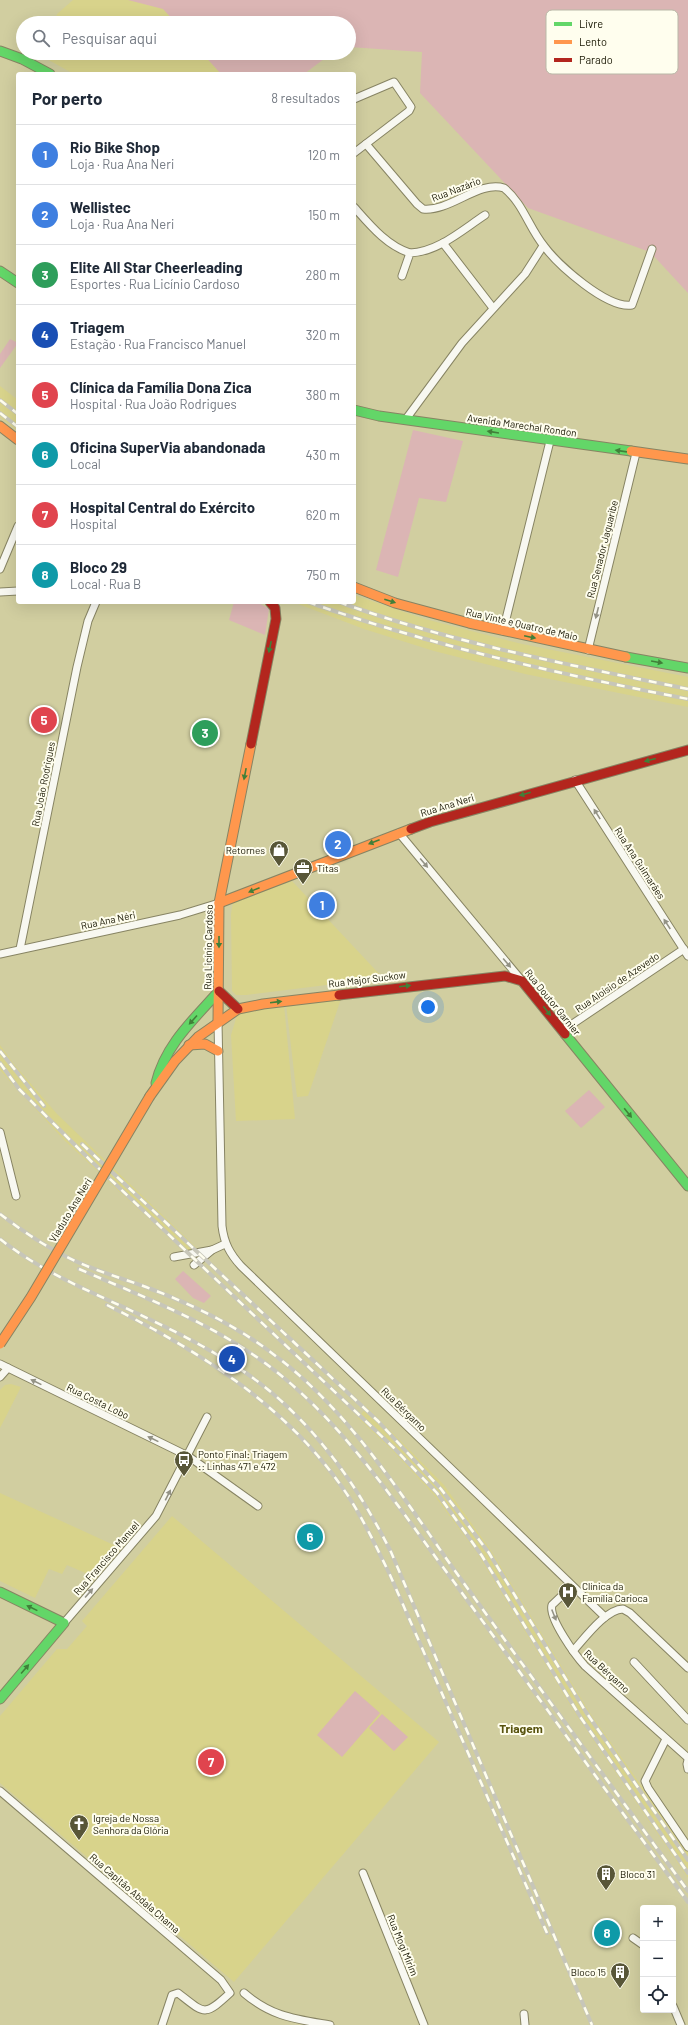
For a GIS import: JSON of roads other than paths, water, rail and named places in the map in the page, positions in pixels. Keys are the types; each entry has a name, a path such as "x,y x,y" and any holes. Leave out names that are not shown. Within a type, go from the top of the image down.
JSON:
{"main road":[{"path":"0,50 16,57"},
{"path":"24,60 46,72"},
{"path":"0,271 16,282"},
{"name":"Avenida Marechal Rondon","path":"356,410 379,416 550,441 688,459"},
{"path":"0,426 16,438"},
{"name":"Rua Vinte e Quatro de Maio","path":"356,588 405,605 503,631 588,650 688,668"},
{"name":"Rua Licínio Cardoso","path":"218,1022 219,903 275,625 272,605"},
{"name":"Rua Ana Neri","path":"219,903 399,833 450,815 688,750"},
{"name":"Rua Major Suckow","path":"218,1022 238,1009 263,1004 475,978 505,976 522,981"},
{"name":"Rua Doutor Garnier","path":"522,981 688,1186"},
{"path":"219,991 238,1009"},
{"name":"Viaduto Ana Neri","path":"0,1344 31,1297 150,1096 155,1086 159,1070 179,1036 219,991"},
{"name":"Viaduto Ana Neri","path":"155,1086 189,1045 218,1022"},
{"path":"189,1045 196,1043 209,1045 218,1051"},
{"path":"0,1592 64,1623"},
{"name":"Rua Francisco Manuel","path":"0,1699 64,1623"}],"street":[{"path":"356,98 394,82 411,107 410,111 356,152"},
{"name":"Rua Nazário","path":"366,144 417,204 423,209 438,208 491,186 504,188 517,201 543,246"},
{"path":"356,209 387,240 401,250 410,253 426,251 443,243 486,215"},
{"path":"443,243 493,308"},
{"path":"406,419 462,343 525,274 543,246 569,273 583,284 609,300 630,306 633,304 652,249"},
{"path":"402,276 410,253"},
{"path":"503,631 550,441"},
{"name":"Rua Senador Jaguaribe","path":"588,650 636,453"},
{"path":"0,569 16,531"},
{"path":"0,592 16,591"},
{"name":"Rua João Rodrigues","path":"20,949 77,667 88,621 95,604"},
{"name":"Rua Ana Guimarães","path":"575,780 688,956"},
{"name":"Rua Doutor Garnier","path":"399,833 522,981"},
{"name":"Rua Ana Néri","path":"0,954 180,915 219,903"},
{"name":"Rua Aloísio de Azevedo","path":"562,1031 684,949"},
{"name":"Rua Licínio Cardoso","path":"218,1022 222,1226 225,1244"},
{"path":"0,1132 16,1196"},
{"path":"174,1257 212,1250 225,1244"},
{"name":"Rua Bérgamo","path":"225,1244 241,1266 605,1617"},
{"path":"194,1265 212,1250"},
{"name":"Rua Costa Lobo","path":"0,1364 188,1456 258,1506"},
{"path":"0,1377 8,1368"},
{"name":"Rua Francisco Manuel","path":"64,1623 156,1516 207,1418"},
{"name":"Rua Bérgamo","path":"572,1586 552,1605 551,1608 553,1616 573,1651 585,1666 688,1759"},
{"path":"573,1651 605,1617 612,1612 623,1609 688,1668"},
{"path":"634,1662 688,1720"},
{"path":"666,1739 645,1780 648,1788 688,1847"},
{"path":"688,1759 686,1764 688,1769"},
{"name":"Rua Capitão Abdala Chama","path":"0,1791 221,1980 230,1993 213,2009 201,2010 178,1993 175,1993 172,1995 162,2025"},
{"name":"Rua Mogi Mirim","path":"363,1873 424,2025"},
{"path":"633,1938 640,1943"},
{"path":"244,1993 260,2006 274,2013 294,2019 330,2025"},
{"path":"676,2013 681,2025"},
{"path":"524,2014 525,2025"}],"railway":[{"path":"0,400 16,412"},
{"path":"0,413 16,425"},
{"path":"314,604 402,632 496,658 688,699"},
{"path":"345,604 425,630 512,652 688,689"},
{"path":"0,1051 44,1106"},
{"path":"0,1063 19,1089 92,1162 394,1448 437,1493 482,1556 581,1718 688,1873"},
{"path":"82,1144 378,1421 441,1489 489,1553 586,1712 688,1860"},
{"path":"0,1214 41,1242 76,1262 163,1294 228,1324 258,1343 302,1377 353,1431 376,1460 441,1552 688,1891"},
{"path":"0,1239 17,1252 53,1273 174,1331 234,1365 269,1391 291,1410 330,1454 363,1502 391,1552 592,2025"},
{"path":"79,1269 156,1302 207,1327 255,1356 304,1395 351,1445 393,1499 688,1902"},
{"path":"107,1305 177,1343 211,1364 243,1387 274,1412 303,1439 329,1469 352,1502 390,1575 547,1933"}],"place":[{"name":"Clínica da Família Dona Zica","path":"44,720"},
{"name":"Elite All Star Cheerleading","path":"205,733"},
{"name":"Wellistec","path":"338,844"},
{"name":"Retornes","path":"279,867"},
{"name":"Titas","path":"303,885"},
{"name":"Rio Bike Shop","path":"322,905"},
{"name":"Triagem","path":"232,1359"},
{"name":"Ponto Final: Triagem :: Linhas 471 e 472","path":"184,1477"},
{"name":"Oficina SuperVia abandonada","path":"310,1537"},
{"name":"Clínica da Família Carioca","path":"568,1609"},
{"name":"Hospital Central do Exército","path":"211,1762"},
{"name":"Igreja de Nossa Senhora da Glória","path":"79,1841"},
{"name":"Bloco 31","path":"606,1891"},
{"name":"Bloco 29","path":"607,1933"},
{"name":"Bloco 15","path":"620,1989"}],"district":[{"name":"Triagem","path":"521,1729"}]}
